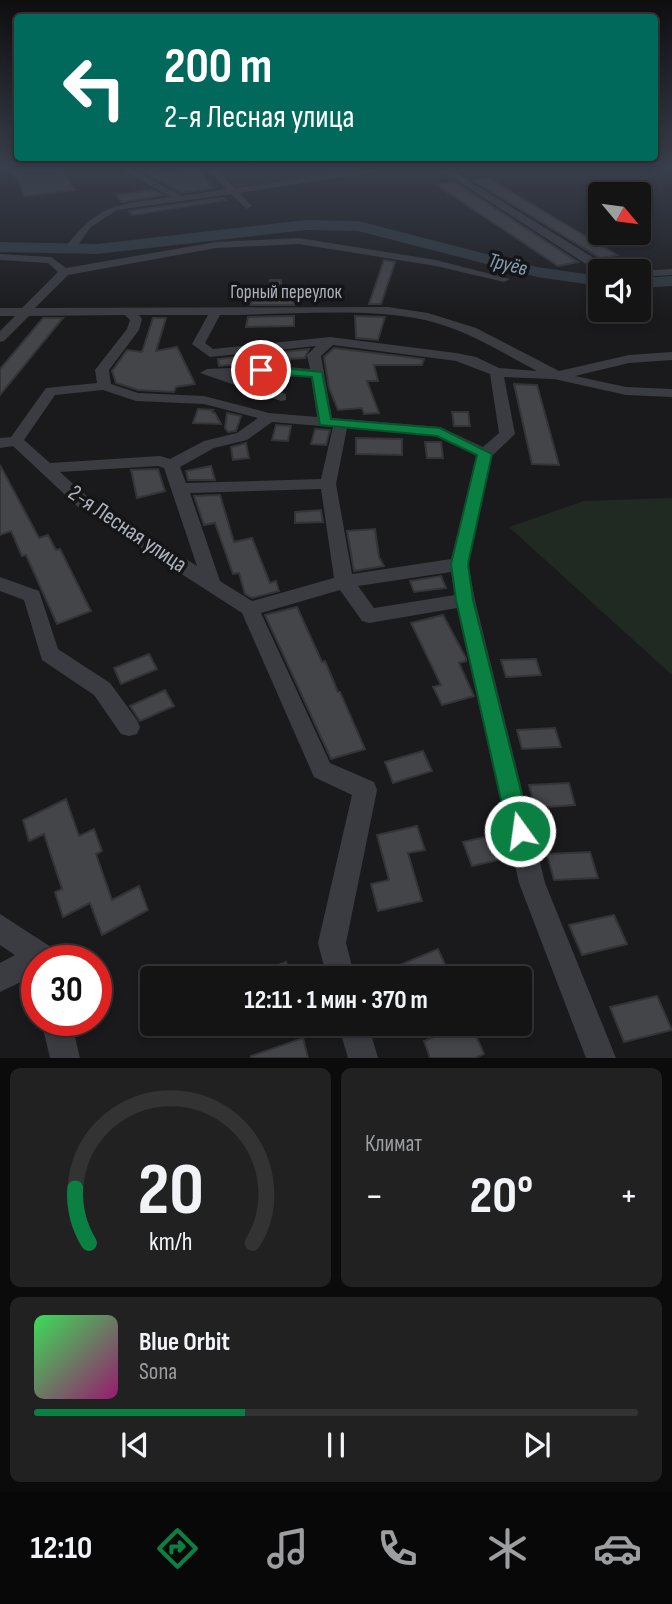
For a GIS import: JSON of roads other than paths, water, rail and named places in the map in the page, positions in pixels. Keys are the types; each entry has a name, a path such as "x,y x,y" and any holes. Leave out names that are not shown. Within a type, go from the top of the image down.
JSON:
{"street":[{"path":"73,244 88,225 100,217"},
{"path":"520,217 588,260"},
{"path":"0,338 64,272 216,246 299,241 436,263 504,279"},
{"path":"0,257 51,260 64,272"},
{"path":"651,273 672,272"},
{"path":"216,311 198,344 210,353 330,341 456,357 471,360 496,372 557,376 626,391 672,393"},
{"name":"Горный переулок","path":"0,312 388,311 428,317 472,331 557,376"},
{"path":"104,386 102,370 133,330 136,319 128,312"},
{"path":"330,341 314,355 317,374 333,423 328,484 344,582 369,616 465,600"},
{"path":"204,400 210,353"},
{"path":"557,376 629,359 672,356"},
{"path":"208,373 277,370 317,374"},
{"path":"496,372 507,434 485,454 459,564 465,600 532,883 601,1058"},
{"path":"208,373 281,397"},
{"name":"2-я Лесная улица","path":"250,609 84,503 46,468 8,442 51,391 104,386 136,397 204,400 269,417 440,432 485,454"},
{"path":"171,465 209,444 242,437 269,417"},
{"name":"2-я Лесная улица","path":"46,468 160,461 171,465 212,585"},
{"path":"180,488 328,484"},
{"path":"338,966 332,943 365,789 321,770 250,609 344,582 459,564"},
{"path":"0,584 32,596 48,654 102,689 129,727"},
{"path":"0,928 22,945"},
{"path":"0,978 21,968"},
{"path":"60,1036 65,1058"},
{"path":"357,1036 363,1058"}],"waterway":[{"name":"Труёв","path":"0,247 97,249 306,225 358,226 537,272 588,279"},
{"name":"Труёв","path":"651,282 672,281"}]}
